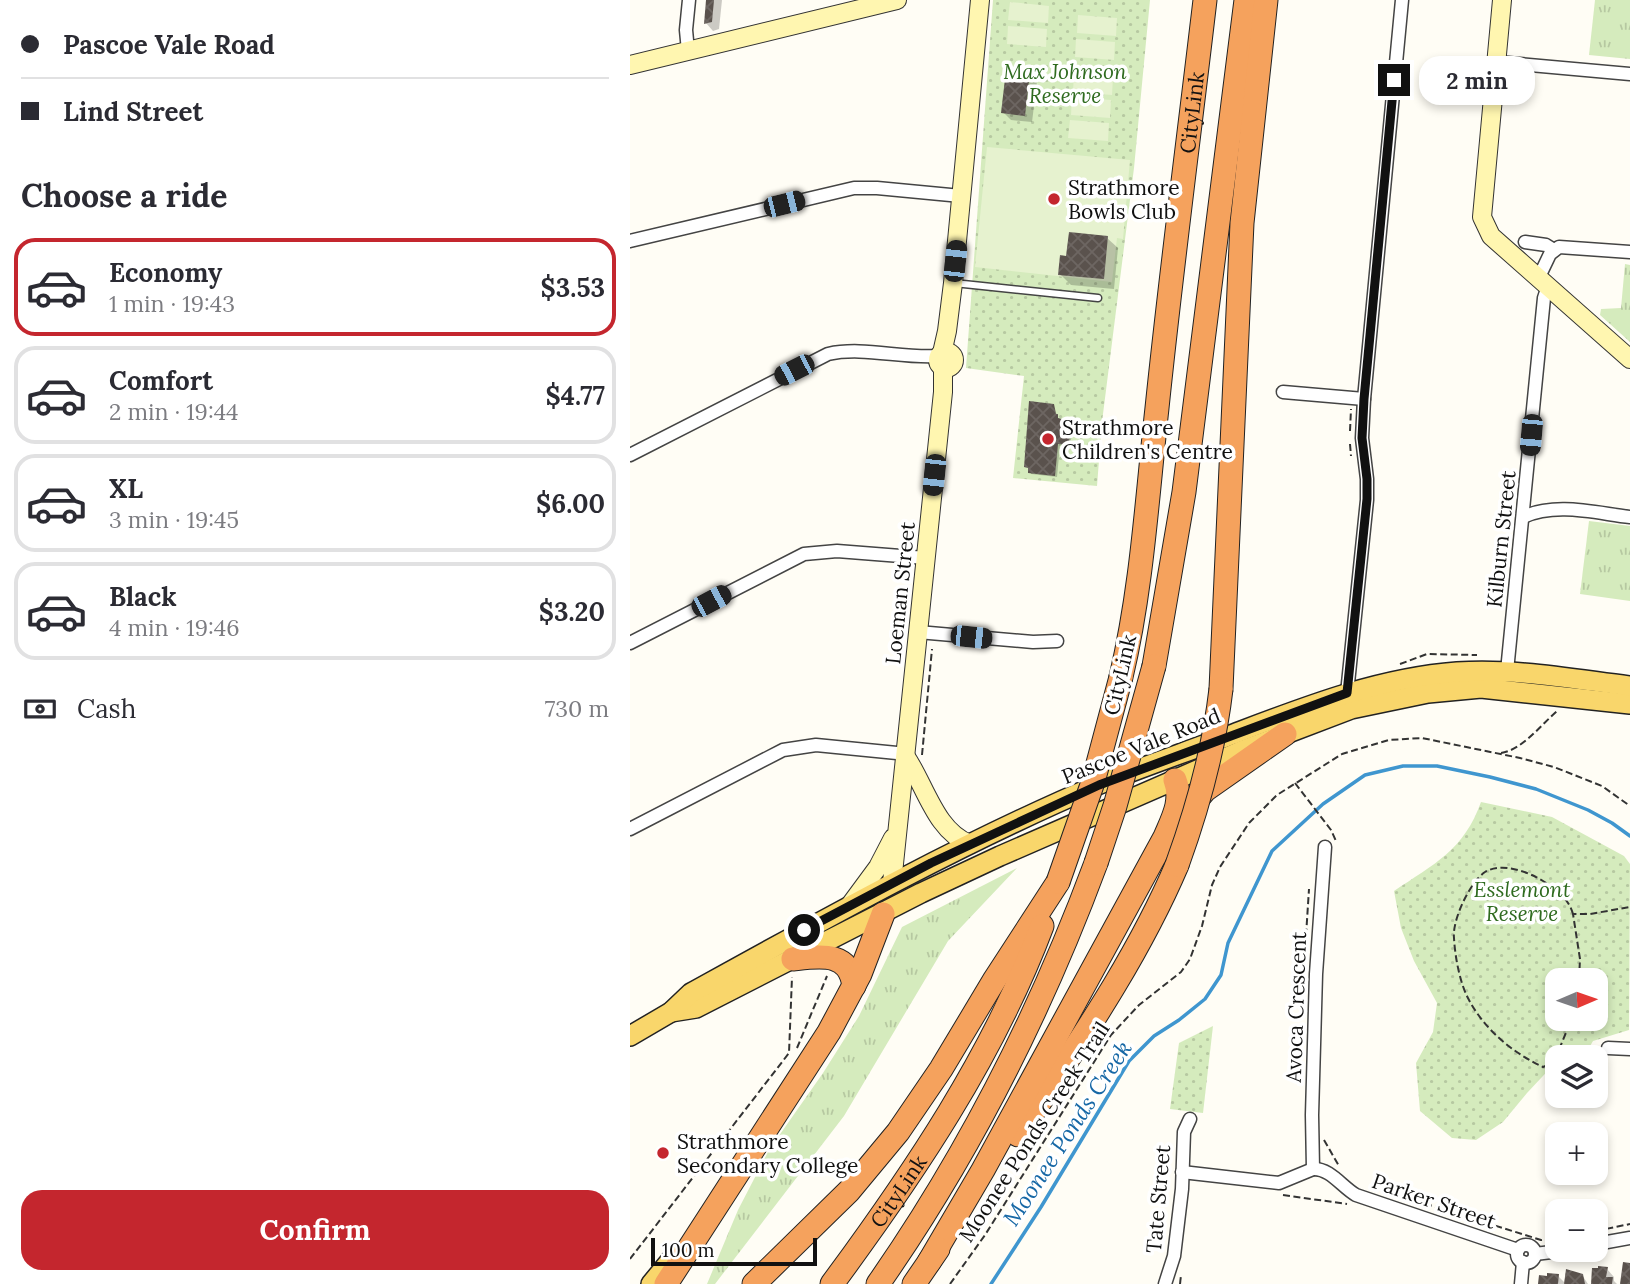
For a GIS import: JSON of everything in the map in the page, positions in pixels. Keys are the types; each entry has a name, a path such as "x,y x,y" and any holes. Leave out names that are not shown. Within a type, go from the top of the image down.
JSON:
{"highway":[{"name":"CityLink","path":"832,1284 915,1165 986,1047 1039,933 1093,782 1128,647 1143,555 1157,410 1205,0"},
{"name":"CityLink","path":"878,1284 918,1226 982,1118 1043,997 1070,934 1115,806 1154,666 1168,593 1184,492 1246,0"},
{"path":"914,1284 989,1178 1117,980 1146,930 1177,865 1210,761 1221,689 1242,223 1266,0"},
{"path":"1165,837 1205,790 1285,734"},
{"path":"929,1262 989,1159 1165,837 1178,804 1180,792 1175,780"},
{"path":"754,1284 849,1191 898,1132 942,1069 995,979 1058,883"},
{"path":"666,1284 821,1046 854,986 883,914"},
{"path":"793,968 835,959 849,969 854,986"}],"main road":[{"name":"Pascoe Vale Road","path":"630,1037 671,1012 691,993 850,905 970,844 1099,785 1347,693 1458,672 1507,671 1630,686"},
{"name":"Pascoe Vale Road","path":"671,1012 696,1009 793,968 883,914 1000,856 1175,780 1351,709 1456,689 1481,688 1630,704"},
{"path":"1155,763 1175,780"},
{"path":"883,914 892,883"},
{"path":"650,1284 740,1170"}],"street":[{"path":"688,51 689,0"},
{"name":"Loeman Street","path":"892,883 897,832 912,757 926,632 926,558 980,0"},
{"path":"1347,693 1367,499 1362,438 1364,399 1402,0"},
{"path":"1502,0 1482,217 1492,236 1630,359"},
{"path":"630,65 888,1"},
{"path":"1497,62 1630,74"},
{"path":"630,241 854,188 961,196"},
{"path":"1525,243 1546,245 1554,250 1569,247 1630,252"},
{"name":"Kilburn Street","path":"1507,671 1544,298 1543,281 1554,250"},
{"path":"630,455 828,354 849,351 944,360"},
{"path":"1283,392 1364,399"},
{"path":"1523,517 1535,511 1553,508 1630,517"},
{"path":"630,643 804,554 837,551 926,558"},
{"path":"926,632 1033,642 1057,641"},
{"path":"630,829 783,750 816,745 912,757 925,792 951,832 958,839 970,844"},
{"path":"850,905 878,867 897,832"},
{"name":"Avoca Crescent","path":"1313,1169 1316,974 1330,849"},
{"path":"1608,1048 1630,1049"},
{"name":"Tate Street","path":"1165,1284 1174,1256 1184,1132 1190,1119"},
{"name":"Parker Street","path":"1313,1169 1319,1168 1328,1172 1345,1189 1356,1195 1520,1256"},
{"path":"1182,1172 1279,1182 1313,1169"},
{"path":"1608,1242 1630,1237"},
{"path":"1521,1284 1520,1256 1531,1261 1535,1254 1545,1253"}],"lane":[{"path":"953,283 1098,298"}],"path":[{"path":"912,757 926,632"},
{"path":"1496,754 1509,752 1561,708"},
{"name":"Moonee Ponds Creek Trail","path":"950,1284 985,1235 1111,1035 1139,1005 1175,977 1190,959 1212,885 1233,845 1263,806 1294,783 1342,754 1389,740 1440,740 1520,758 1579,776 1602,786 1630,806"},
{"path":"1294,783 1336,839 1330,849"},
{"path":"1545,1066 1536,1064 1500,1040 1480,1019 1467,998 1453,936 1465,897 1485,872 1507,867 1552,886 1570,904 1580,968"},
{"path":"1573,914 1590,914 1630,906"},
{"path":"794,1056 835,959"},
{"path":"630,1259 789,1053 793,968"},
{"path":"1324,1139 1344,1172"},
{"path":"1375,1188 1545,1240"},
{"path":"1272,1193 1352,1205"},
{"path":"1608,1229 1630,1224"}],"green space":[{"name":"Max Johnson Reserve","path":"993,0 1150,0 1134,168 1102,422 1097,486 1013,478 1024,376 966,368"},
{"path":"1595,0 1630,0 1630,59 1589,55"},
{"path":"1010,2 1049,6 1048,23 1008,20"},
{"path":"1078,15 1117,18 1116,36 1077,33"},
{"path":"1008,26 1047,29 1046,47 1007,44"},
{"path":"1076,39 1115,42 1114,60 1075,57"},
{"path":"1074,74 1113,77 1112,95 1073,92"},
{"path":"1072,97 1111,100 1110,118 1071,115"},
{"path":"1070,120 1109,123 1108,141 1068,138"},
{"name":"Strathmore Bowls Club","path":"987,147 1130,160 1123,239 1117,238 1112,282 975,267"},
{"path":"1625,264 1630,265 1630,342 1600,315 1601,309 1621,308"},
{"path":"1589,521 1630,526 1630,601 1580,594"},
{"name":"Esslemont Reserve","path":"1481,802 1552,817 1624,856 1630,864 1629,1030 1593,1041 1591,1045 1545,1045 1545,1074 1503,1122 1476,1140 1452,1138 1420,1111 1416,1063 1433,1032 1437,1003 1414,961 1401,928 1394,891 1446,854 1466,832"},
{"path":"1017,868 948,941 844,1116 715,1284 707,1284 738,1210 769,1150 859,1016 902,927"},
{"path":"1213,1026 1203,1113 1170,1109 1179,1043"}],"building":[{"path":"706,0 714,0 712,22 704,24"},
{"path":"1006,70 1030,71 1025,116 1001,113"},
{"name":"Strathmore Bowls Club","path":"1069,232 1108,236 1104,279 1058,275 1060,255 1066,256"},
{"name":"Strathmore Children's Centre","path":"1029,401 1054,404 1056,414 1062,421 1087,423 1086,434 1070,433 1069,444 1058,444 1055,476 1028,473 1028,468 1024,467"},
{"path":"1623,1262 1630,1263 1630,1284 1620,1284"},
{"path":"1608,1267 1606,1277 1613,1277 1612,1284 1591,1284 1592,1268"},
{"path":"1566,1269 1583,1274 1585,1284 1564,1284"},
{"path":"1547,1273 1559,1274 1558,1284 1538,1284 1539,1275 1547,1276"}],"waterway":[{"name":"Moonee Ponds Creek","path":"991,1284 1129,1061 1154,1036 1205,999 1221,975 1228,943 1272,851 1323,804 1365,775 1403,766 1437,766 1536,789 1588,810 1630,836"}],"place":[{"name":"Strathmore Bowls Club","path":"1054,199"},
{"name":"Strathmore Children's Centre","path":"1048,439"},
{"name":"Strathmore Secondary College","path":"663,1153"}],"route":[{"path":"804,930 931,863 1099,785 1347,693 1367,499 1362,438 1364,399 1394,80"}]}
